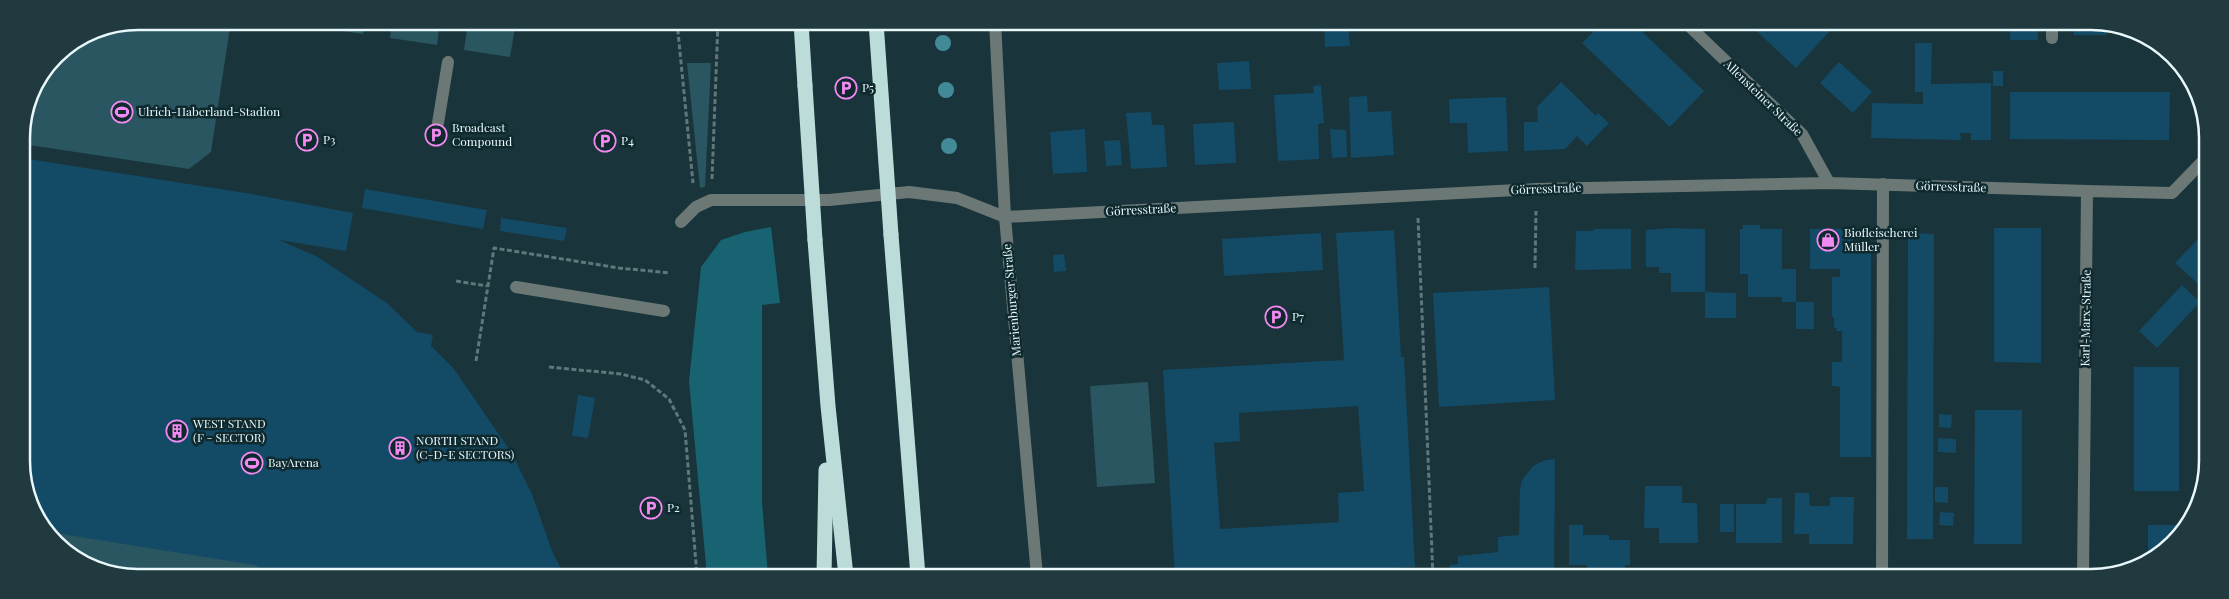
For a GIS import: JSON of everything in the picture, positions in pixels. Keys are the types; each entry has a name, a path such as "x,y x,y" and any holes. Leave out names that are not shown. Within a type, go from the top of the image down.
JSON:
{"highway":[{"path":"802,30 828,406 845,569"},
{"path":"877,30 917,569"},
{"path":"824,569 828,406"}],"street":[{"name":"Marienburger Straße","path":"995,30 1005,217 1037,569"},
{"name":"Allensteiner Straße","path":"1693,30 1802,134 1829,183"},
{"path":"2052,30 2052,38"},
{"path":"438,123 448,62"},
{"path":"2087,191 2172,192 2199,165"},
{"name":"Görresstraße","path":"1005,217 1537,189 1829,183 2087,191"},
{"path":"1882,569 1883,184"},
{"name":"Karl-Marx-Straße","path":"2083,569 2087,191"},
{"path":"681,222 696,207 711,200 828,200 909,192 957,198 1005,217"},
{"path":"516,288 664,311"}],"path":[{"path":"678,30 696,207"},
{"path":"711,200 718,30"},
{"path":"1535,268 1537,189"},
{"path":"1417,194 1433,569"},
{"path":"456,281 487,286"},
{"path":"549,367 621,374 645,380 669,399 685,430 696,569"}],"shaded area":[{"name":"Ulrich-Haberland-Stadion","path":"138,30 230,30 211,152 189,169 30,145 30,131 36,103 41,90 52,72 84,44 110,34"},
{"path":"336,30 364,30 363,34"},
{"path":"391,30 439,30 437,45 390,38"},
{"path":"467,30 515,30 510,57 464,50"},
{"path":"687,63 711,63 705,187 700,188"},
{"path":"771,227 780,303 762,305 762,502 767,569 706,569 689,381 701,267 721,240 745,232"},
{"path":"1148,382 1155,483 1097,487 1090,386"},
{"path":"57,532 288,569 131,569 117,567 84,555 72,547"}],"building":[{"path":"1324,30 1349,30 1350,46 1325,47"},
{"path":"1595,30 1640,30 1704,91 1670,127 1582,43"},
{"path":"1755,30 1831,30 1796,68"},
{"path":"2010,30 2038,30 2038,40 2010,40"},
{"path":"2074,30 2106,31 2106,35 2074,35"},
{"path":"1915,43 1932,43 1931,84 1991,83 1991,140 1971,140 1971,133 1960,133 1961,140 1871,138 1872,103 1923,104 1923,92 1915,92"},
{"path":"1249,61 1251,89 1219,90 1217,63"},
{"path":"1839,62 1872,92 1853,113 1820,83"},
{"path":"1993,71 2003,71 2003,86 1993,86"},
{"path":"1561,82 1596,116 1598,113 1609,123 1587,146 1577,136 1565,149 1524,151 1524,122 1538,122 1537,107"},
{"path":"1321,85 1324,123 1318,124 1319,159 1278,161 1274,95 1314,93 1313,86"},
{"path":"2010,92 2170,92 2169,140 2010,139"},
{"path":"1367,96 1368,112 1391,111 1394,155 1351,158 1349,97"},
{"path":"1506,97 1508,151 1468,153 1467,123 1450,123 1449,99"},
{"path":"1151,112 1152,125 1164,125 1167,167 1131,169 1126,113"},
{"path":"1234,122 1236,163 1195,165 1193,124"},
{"path":"1085,129 1087,172 1053,174 1050,132"},
{"path":"1330,129 1346,130 1347,157 1332,158"},
{"path":"1120,140 1122,165 1106,166 1104,141"},
{"path":"30,159 246,193 353,213 346,251 279,240 318,257 387,303 417,332 433,335 431,346 454,369 511,452 532,494 552,551 561,569 262,569 255,565 59,534 44,515 34,489 30,468"},
{"path":"365,189 487,210 483,229 362,208"},
{"path":"501,218 567,228 564,241 500,231"},
{"path":"1743,225 1760,225 1760,229 1782,229 1782,269 1796,269 1796,302 1782,302 1782,297 1748,297 1748,274 1740,274 1740,229 1743,229"},
{"path":"1671,228 1705,229 1705,292 1671,292 1671,273 1659,273 1659,267 1646,267 1646,230"},
{"path":"1994,228 2041,228 2041,363 1994,362"},
{"path":"1593,229 1631,229 1631,269 1575,270 1576,231 1594,231"},
{"path":"1810,229 1853,229 1853,248 1871,249 1871,457 1840,457 1840,387 1842,387 1832,386 1832,362 1842,362 1842,331 1836,331 1837,328 1834,328 1834,317 1832,317 1832,277 1840,277 1840,269 1810,269"},
{"path":"1394,230 1401,357 1404,357 1415,567 1381,569 1175,569 1163,370 1344,360 1336,233","holes":["1358,406 1364,491 1338,493 1339,522 1220,529 1214,443 1240,441 1239,413"]},
{"path":"1321,233 1323,270 1224,276 1222,239"},
{"path":"1908,233 1934,234 1933,539 1907,539"},
{"path":"2199,238 2199,285 2175,263"},
{"path":"1064,254 1066,271 1054,272 1053,255"},
{"path":"2182,285 2199,301 2157,348 2139,331"},
{"path":"1549,287 1555,400 1439,407 1433,293"},
{"path":"1705,292 1736,293 1736,318 1705,318"},
{"path":"1796,302 1814,302 1814,329 1796,329"},
{"path":"2134,367 2179,367 2179,491 2134,491"},
{"path":"578,395 595,398 588,438 572,436"},
{"path":"1975,410 2022,410 2022,544 1974,544"},
{"path":"1939,414 1952,415 1951,428 1939,427"},
{"path":"1938,438 1956,439 1956,453 1938,452"},
{"path":"1555,459 1554,569 1450,569 1450,565 1458,564 1458,556 1498,552 1498,537 1519,535 1520,489 1522,480 1533,466 1545,460"},
{"path":"1645,486 1682,486 1682,503 1697,503 1698,543 1659,543 1659,528 1644,528"},
{"path":"1935,487 1948,487 1948,503 1935,502"},
{"path":"1795,493 1809,493 1810,506 1830,506 1830,497 1854,497 1853,544 1809,544 1809,534 1794,534"},
{"path":"1767,498 1782,498 1782,543 1736,543 1736,504 1766,504"},
{"path":"1720,504 1734,504 1734,532 1720,532"},
{"path":"1940,512 1954,513 1953,526 1939,525"},
{"path":"1569,525 1583,525 1583,535 1609,535 1609,540 1630,540 1630,565 1625,565 1625,569 1587,569 1587,565 1569,565"},
{"path":"2148,525 2178,525 2162,542 2148,553"}],"place":[{"name":"P5","path":"846,88"},
{"name":"Ulrich-Haberland-Stadion","path":"122,112"},
{"name":"Broadcast Compound","path":"436,135"},
{"name":"P3","path":"307,140"},
{"name":"P4","path":"605,141"},
{"name":"Biofleischerei Müller","path":"1828,240"},
{"name":"P7","path":"1276,317"},
{"name":"WEST STAND (F - SECTOR)","path":"177,431"},
{"name":"NORTH STAND (C-D-E SECTORS)","path":"400,448"},
{"name":"BayArena","path":"252,463"},
{"name":"P2","path":"651,508"}]}
